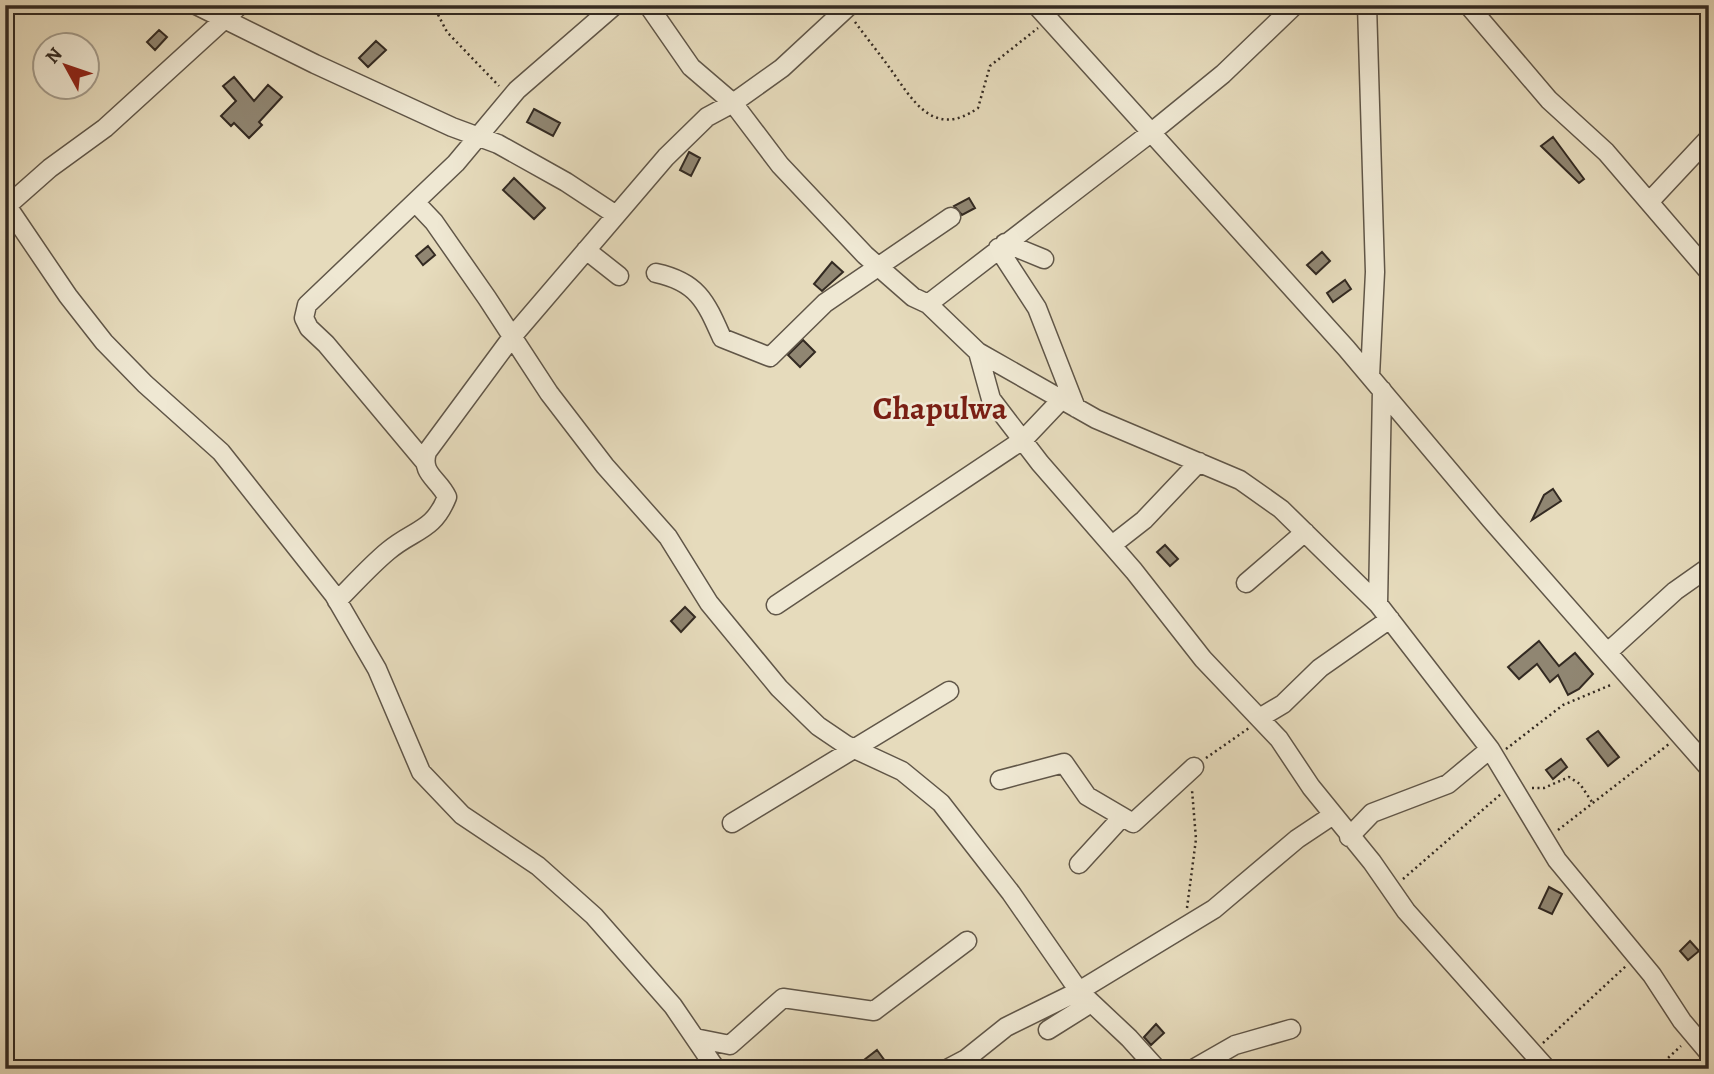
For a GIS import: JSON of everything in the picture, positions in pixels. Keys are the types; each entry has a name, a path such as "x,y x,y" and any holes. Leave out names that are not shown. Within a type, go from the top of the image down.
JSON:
{"street":[{"path":"196,5 479,138 498,144 540,166 616,215"},
{"path":"240,5 105,128 6,204 68,296 104,342 145,384 221,452 337,601 377,669 421,772 462,815 538,866 594,916 673,1006 716,1069"},
{"path":"337,601 390,550 429,527 441,513 447,497 427,472 424,461 326,344 309,328 304,318 307,304 416,203 479,138 510,99 543,65 615,5"},
{"path":"648,5 691,67 733,103 780,165 878,267 913,298 928,304 978,352 1068,404 1240,480 1262,494 1305,532 1378,604 1493,753 1558,860 1637,956 1709,1053"},
{"path":"1036,5 1153,131 1370,376 1490,520 1709,768"},
{"path":"928,304 1223,74 1295,5"},
{"path":"1367,5 1375,272 1370,376"},
{"path":"1468,5 1549,100 1606,152 1709,272"},
{"path":"424,461 427,452 512,337 616,215 707,117 733,103 782,68 848,7"},
{"path":"1649,202 1709,138"},
{"path":"416,203 434,222 549,393 605,466 668,537 709,603 758,662 818,726 855,749 902,771 941,803 1011,893 1085,997 1129,1038 1157,1069"},
{"path":"656,273 677,278 706,301 722,338 770,357 825,303 951,217"},
{"path":"1002,245 1044,259"},
{"path":"1002,245 1037,308 1068,404"},
{"path":"586,250 619,276"},
{"path":"978,352 992,399 1040,463 1112,545 1203,659 1261,718 1418,925 1547,1069"},
{"path":"1378,604 1382,390"},
{"path":"776,605 1024,439 1068,404"},
{"path":"1112,545 1144,520 1199,462"},
{"path":"1246,583 1305,532"},
{"path":"1608,652 1675,591 1709,567"},
{"path":"1261,718 1283,704 1320,668 1390,620"},
{"path":"732,823 949,691"},
{"path":"1349,837 1372,813 1448,784 1493,753"},
{"path":"1000,780 1064,763 1087,796 1133,823 1194,767"},
{"path":"1048,1030 1085,997 1214,909 1297,839 1333,815"},
{"path":"1079,864 1122,817"},
{"path":"695,1038 730,1045 783,998 874,1011 967,941"},
{"path":"947,1069 966,1064 1006,1027 1085,997"},
{"path":"1193,1069 1235,1045 1291,1029"}],"path":[{"path":"433,5 460,47 510,99"},
{"path":"438,16 446,5"},
{"path":"848,7 912,100 934,117 957,120 978,108 990,66 1048,19"},
{"path":"1493,753 1563,705 1597,688 1631,678"},
{"path":"1182,929 1193,880 1196,839 1191,777 1194,767 1238,738 1261,718"},
{"path":"1547,838 1681,736"},
{"path":"1392,888 1510,782 1518,787 1544,788 1569,777 1576,780 1593,802"},
{"path":"1533,1052 1637,956"},
{"path":"1657,1069 1681,1045 1696,1038"}],"building":[{"path":"159,30 167,37 155,50 147,42"},
{"path":"376,41 386,50 368,67 359,58"},
{"path":"234,77 254,101 268,85 282,97 259,122 262,125 249,138 234,123 231,126 221,116 236,101 223,86"},
{"path":"534,109 560,123 553,136 527,122"},
{"path":"1553,137 1584,179 1579,183 1541,146"},
{"path":"689,152 700,158 691,176 680,170"},
{"path":"514,178 545,208 534,219 503,190"},
{"path":"969,198 975,208 962,215 954,206"},
{"path":"428,246 435,255 423,265 416,256"},
{"path":"1322,252 1330,261 1316,274 1307,265"},
{"path":"832,262 843,272 822,291 814,284"},
{"path":"1345,280 1351,289 1333,302 1327,293"},
{"path":"803,340 815,352 800,367 788,355"},
{"path":"1553,489 1561,501 1532,520 1544,495"},
{"path":"1165,545 1178,559 1170,566 1157,552"},
{"path":"685,607 695,617 681,632 671,621"},
{"path":"1539,641 1559,666 1575,653 1593,674 1579,689 1568,695 1558,675 1550,682 1537,664 1519,679 1508,667"},
{"path":"1598,731 1619,757 1608,766 1587,739"},
{"path":"1561,759 1567,767 1553,779 1546,770"},
{"path":"1549,887 1562,894 1552,914 1539,908"},
{"path":"1690,941 1699,951 1688,960 1680,951"},
{"path":"1156,1024 1164,1033 1151,1045 1144,1037"},
{"path":"877,1050 885,1061 870,1069 864,1060"}],"district":[{"name":"Chapulwa","path":"940,408"}]}
